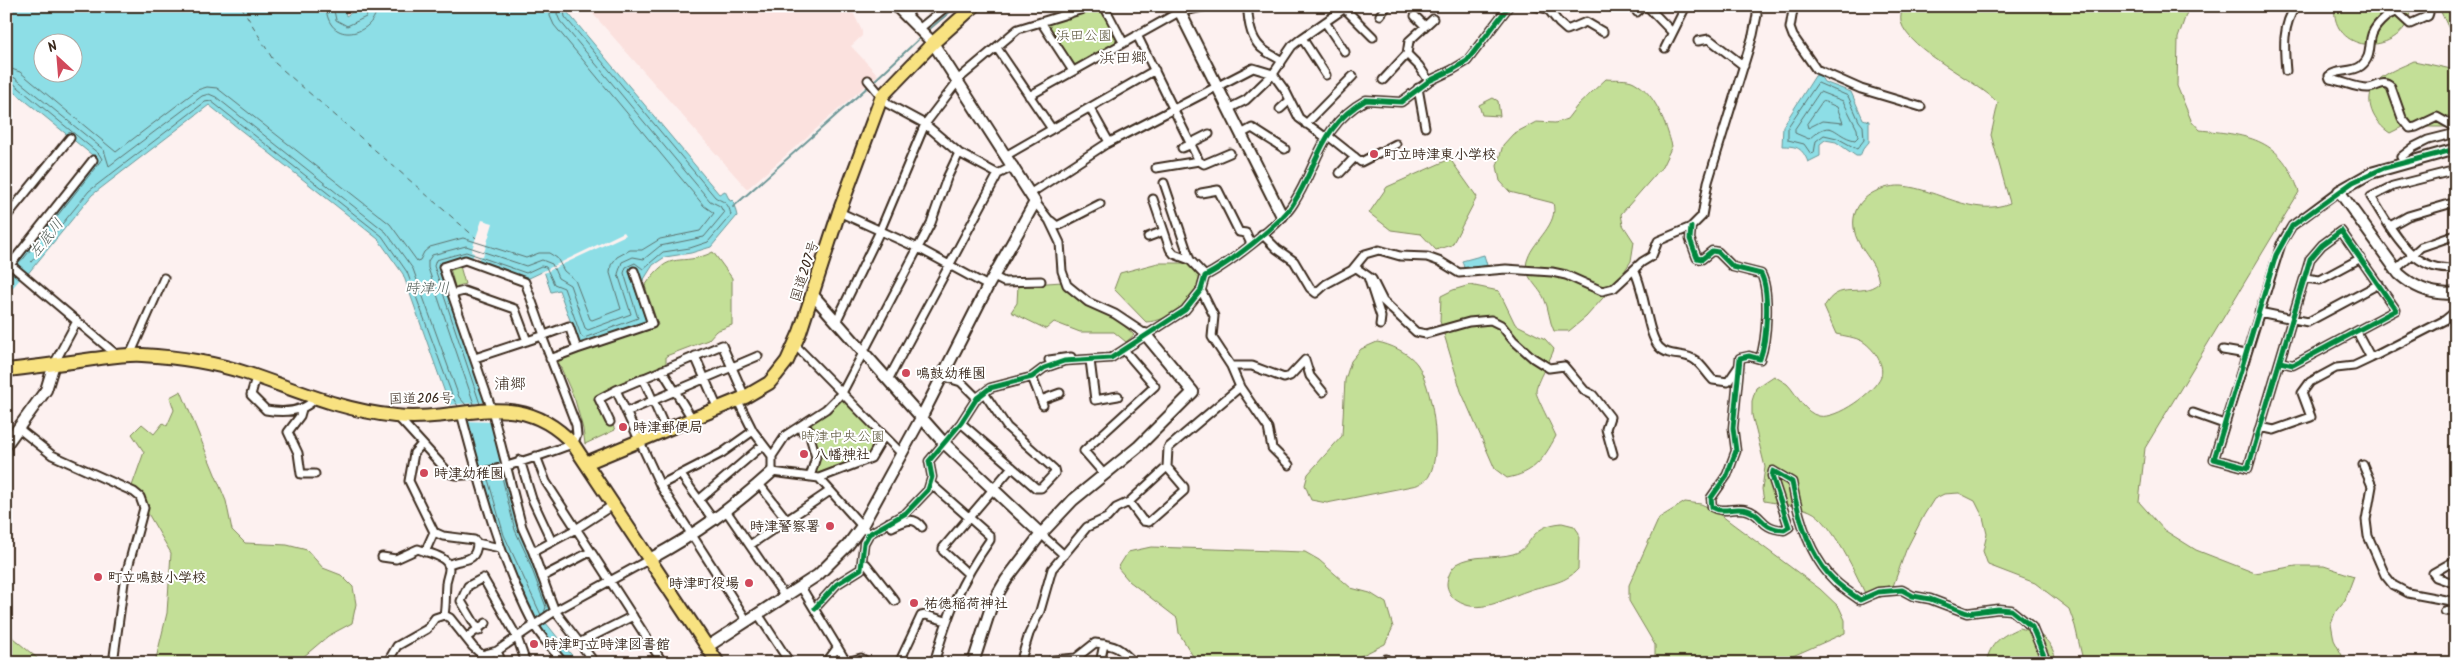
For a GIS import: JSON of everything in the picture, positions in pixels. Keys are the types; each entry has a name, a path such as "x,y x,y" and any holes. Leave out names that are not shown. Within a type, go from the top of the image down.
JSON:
{"highway":[{"name":"国道207号","path":"586,463 742,399 758,391 776,375 794,344 879,93 930,41 974,6"},
{"name":"国道206号","path":"6,370 124,356 182,358 222,366 315,399 364,412 397,416 492,410 534,414 551,424 573,444 718,663"}],"street":[{"path":"896,6 930,41 1049,220 1060,243 1062,271 1067,285 1088,302 1115,314 1145,334 1193,392 1138,447 1068,505 1041,534 1006,580 992,604 972,663"},
{"path":"907,18 912,6"},
{"path":"919,29 947,6"},
{"path":"1066,6 1068,14"},
{"path":"836,322 880,231 925,124 958,82 1018,29 1093,6"},
{"path":"1104,6 1123,42"},
{"path":"1029,96 1137,35 1178,9 1207,6"},
{"path":"1380,15 1387,6"},
{"path":"934,663 946,621 967,573 990,540 990,536 931,484 928,464 961,423 977,398 995,386 1032,377 1044,368 1058,363 1070,360 1110,358 1185,310 1201,290 1205,276 1224,267 1282,216 1296,199 1326,136 1334,126 1366,100 1397,104 1408,98 1429,81 1467,60 1509,6"},
{"path":"1534,6 1548,9 1567,30 1586,22 1602,32"},
{"path":"1637,12 1643,6"},
{"path":"1648,6 1672,32"},
{"path":"1664,48 1686,6"},
{"path":"1262,234 1277,249 1294,261 1310,288 1316,292 1355,267 1365,254 1385,250 1400,256 1427,257 1441,262 1459,273 1506,269 1552,272 1566,274 1602,291 1614,288 1652,256 1658,241 1691,227 1702,216 1708,182 1756,22 1756,6"},
{"path":"1791,6 1793,10 1790,28 1793,36 1816,69 1861,89 1921,107"},
{"path":"2286,70 2285,33 2288,21 2296,6"},
{"path":"2404,162 2401,157 2414,147 2452,134 2455,132 2453,126 2437,117 2410,128 2402,118 2392,86 2384,83 2366,88 2328,76 2332,73 2361,67 2372,47 2371,37 2385,17 2397,12 2410,24 2428,16 2429,13 2426,6"},
{"path":"1228,109 1246,100 1273,74 1302,38 1346,8 1373,37"},
{"path":"1178,9 1282,216"},
{"path":"1248,13 1250,31 1264,50 1271,52 1282,61"},
{"path":"1415,16 1425,26"},
{"path":"1383,80 1407,54 1409,40 1433,19"},
{"path":"1041,22 1073,71"},
{"path":"1325,22 1345,52"},
{"path":"1137,35 1192,143 1199,162"},
{"path":"1302,38 1326,75"},
{"path":"1698,41 1709,39 1744,66"},
{"path":"997,48 1052,129"},
{"path":"1407,54 1419,66 1429,81"},
{"path":"707,647 801,587 835,561 862,526 921,418 1033,197 1109,142 1253,68 1273,74 1299,118 1306,124 1364,162 1396,144"},
{"path":"1006,155 1155,70"},
{"path":"1306,124 1353,76"},
{"path":"868,80 888,104 925,124 958,153 998,174"},
{"path":"1418,88 1425,127"},
{"path":"1280,109 1290,100"},
{"path":"1090,108 1109,142"},
{"path":"1241,134 1252,128 1285,149"},
{"path":"1182,148 1210,134"},
{"path":"6,217 70,138"},
{"path":"2280,362 2293,365 2358,332 2396,310 2341,231 2313,255 2305,278 2248,468 2214,459 2276,255 2286,234 2304,216 2339,191 2371,173 2404,162 2456,149"},
{"path":"482,655 497,651 555,611 691,537 727,512 772,472 772,456 786,435 826,409 842,393 931,223 946,178 958,153"},
{"path":"1156,168 1199,162 1204,164 1230,153"},
{"path":"1340,173 1355,157"},
{"path":"93,160 8,266 76,323 124,356 164,278"},
{"path":"888,380 998,174 1014,166"},
{"path":"2456,170 2393,186 2371,197 2412,255 2430,267 2456,268"},
{"path":"1164,183 1190,260 1205,276"},
{"path":"1201,193 1218,190 1239,232 1246,233 1251,244"},
{"path":"2339,191 2395,270 2410,284 2426,290 2456,293"},
{"path":"1153,199 1174,254 1190,260"},
{"path":"2390,226 2408,216 2456,202"},
{"path":"1049,220 1057,226 1100,204"},
{"path":"839,212 918,248 988,286"},
{"path":"1691,227 1690,239 1697,258 1702,259 1712,252 1718,252 1734,266 1761,274 1765,282 1767,294 1765,347 1760,359 1749,356 1740,358 1739,384 1733,428 1736,451 1727,475 1711,498 1712,506 1720,511 1741,508 1754,513 1765,526 1784,530 1789,527 1772,476 1773,471 1792,482 1797,513 1805,534 1823,566 1835,581 1860,600 1878,592 1902,590 1913,596 1930,599 1967,613 1998,609 2011,610 2032,627 2046,663"},
{"path":"1148,236 1164,230"},
{"path":"2395,270 2428,244 2456,236"},
{"path":"2305,278 2320,280 2361,258"},
{"path":"397,416 454,476 477,475 506,465 520,460 573,444 577,434 576,425 550,359 526,282 465,260 442,267 492,410 506,465 522,527 555,611 581,642 595,663"},
{"path":"1355,267 1368,276 1383,301 1416,332 1426,334 1470,322 1491,320 1501,325 1513,340 1533,358 1549,368 1562,364 1585,391 1593,395 1610,417 1606,430 1613,454"},
{"path":"1634,270 1640,280 1652,333 1658,346 1676,355 1694,359 1713,380 1728,382 1739,366"},
{"path":"550,359 652,324 634,271"},
{"path":"994,276 1004,282 1041,281"},
{"path":"1368,276 1381,317 1380,325"},
{"path":"2259,312 2308,322 2379,284"},
{"path":"452,294 464,290 515,309 527,341"},
{"path":"1201,290 1214,316 1212,337 1231,366 1240,387 1268,428 1272,448 1288,465"},
{"path":"812,294 944,442 1064,554"},
{"path":"2260,427 2274,430 2311,418 2302,393 2310,382 2336,368 2354,366 2372,358 2445,320 2456,310"},
{"path":"6,445 46,390 54,364 76,323"},
{"path":"475,358 569,326 577,349"},
{"path":"2358,332 2372,358"},
{"path":"610,422 599,399 722,344 732,367 753,431 772,456"},
{"path":"794,344 901,453"},
{"path":"1104,474 1084,451 1155,386 1124,350"},
{"path":"2224,350 2246,354"},
{"path":"695,356 718,409"},
{"path":"626,412 758,356"},
{"path":"1049,360 1077,356 1088,360"},
{"path":"1088,360 1095,400 1118,396"},
{"path":"1231,366 1252,366 1284,378 1290,376 1304,360 1310,376 1323,392"},
{"path":"662,370 693,420"},
{"path":"942,376 961,382 977,398"},
{"path":"256,377 251,395 261,407 270,411 302,409 309,406 315,399"},
{"path":"1032,377 1042,403 1060,393"},
{"path":"643,378 666,430"},
{"path":"1129,502 1144,521 1149,522 1184,491 1184,487 1167,468 1168,448 1240,387"},
{"path":"616,390 660,485 691,537 747,621"},
{"path":"961,423 1036,488 1041,488 1055,473 1054,469 1007,427 984,393"},
{"path":"302,409 300,416 288,432 298,453 301,474 315,474"},
{"path":"456,413 500,548 534,624 564,663"},
{"path":"2192,413 2224,424"},
{"path":"18,428 52,455 134,492 140,497 144,508 124,582 113,663"},
{"path":"802,432 808,429 812,432 811,440 816,457 810,477"},
{"path":"660,485 722,453 753,431"},
{"path":"772,472 819,478 871,458 884,436"},
{"path":"422,444 414,453 409,480 434,532 443,536 474,540 477,543 500,548"},
{"path":"699,500 763,446"},
{"path":"536,456 546,482 663,663"},
{"path":"520,460 532,499 552,542"},
{"path":"2363,465 2372,486 2366,520 2368,536 2385,575 2393,585 2408,593 2456,602"},
{"path":"967,573 943,551 943,548 1012,467"},
{"path":"1020,663 1029,634 1040,611 1052,569 1086,527 1107,518 1116,508 1129,502 1167,468"},
{"path":"681,475 714,521"},
{"path":"819,478 869,534"},
{"path":"759,484 787,520"},
{"path":"815,608 837,584 861,568 864,543 869,534 911,508 931,484"},
{"path":"750,545 830,492"},
{"path":"533,552 576,529 613,505"},
{"path":"727,512 785,597"},
{"path":"889,522 892,527 912,519 916,520 922,527"},
{"path":"425,552 434,532"},
{"path":"448,565 470,559 477,549 477,543"},
{"path":"382,557 396,559 418,549 439,556 448,565 444,615"},
{"path":"542,577 590,552"},
{"path":"2456,560 2433,573 2436,577 2456,584"},
{"path":"862,563 866,564 895,601"},
{"path":"478,631 461,601 468,586 483,578 517,637 526,663"},
{"path":"801,587 847,663 861,658 868,663"},
{"path":"2445,611 2456,612"},
{"path":"758,614 790,663"},
{"path":"384,662 397,646 427,629 435,618 444,615 450,618 482,655"},
{"path":"899,663 921,616 926,615 946,621"},
{"path":"581,642 633,616"},
{"path":"466,638 478,631 486,623"},
{"path":"1052,663 1053,660 1076,658 1095,643 1120,648 1134,663"},
{"path":"1100,663 1104,644"},
{"path":"826,663 837,648"},
{"path":"497,651 502,663"},
{"path":"480,663 482,655"},
{"path":"1375,663 1386,659 1391,663"}],"shaded area":[{"path":"586,6 850,6 862,31 862,36 851,46 878,75 747,189"}],"green space":[{"path":"1902,6 2189,6 2178,38 2177,86 2191,120 2200,130 2234,134 2249,138 2273,150 2292,174 2299,192 2145,448 2139,502 2164,530 2196,550 2255,573 2296,566 2324,566 2354,576 2345,600 2336,611 2331,623 2334,640 2346,663 2086,663 2082,656 2069,609 2035,583 1988,565 1983,551 1987,534 1983,517 1975,501 1959,493 1944,494 1934,499 1906,550 1892,589 1881,597 1868,600 1844,551 1827,526 1818,517 1810,511 1799,507 1764,501 1762,489 1765,467 1752,415 1752,401 1756,388 1774,376 1791,388 1809,411 1819,416 1826,416 1835,414 1854,404 1871,390 1881,376 1881,366 1873,351 1859,340 1836,334 1824,307 1836,294 1843,291 1864,290 1879,283 1875,268 1858,242 1854,228 1856,210 1861,203 1867,197 1883,188 1902,186 1915,188 1969,205 1996,207 2010,203 1991,135 1998,103 1917,44 1907,33 1901,22"},
{"path":"2335,6 2410,6 2409,19 2403,29 2394,37 2383,42 2359,43 2348,37 2339,28 2335,15"},
{"path":"2443,6 2456,6 2456,33 2450,31 2441,12"},
{"name":"浜田公園","path":"1100,7 1104,8 1118,41 1075,66 1046,25 1047,23"},
{"path":"2414,61 2456,70 2456,127 2402,127 2390,133 2384,129 2375,117 2370,104 2370,97 2376,83 2389,73"},
{"path":"1606,79 1631,81 1642,87 1659,110 1672,146 1662,167 1621,214 1623,225 1634,242 1631,261 1618,281 1586,317 1569,331 1554,331 1546,302 1528,274 1526,264 1531,251 1549,225 1554,211 1553,203 1510,192 1500,181 1497,166 1503,145 1513,134 1536,122 1555,123 1567,119 1577,106"},
{"path":"1493,98 1498,101 1500,116 1482,115 1479,105"},
{"path":"1450,159 1477,197 1452,245 1436,250 1421,234 1391,230 1369,213 1387,187"},
{"path":"713,252 732,278 732,325 716,331 708,340 666,356 666,364 618,385 615,389 600,396 615,430 585,444 575,400 557,359 658,325 645,286 654,274 669,262 701,257"},
{"path":"1158,263 1188,263 1201,277 1194,294 1181,308 1164,318 1146,322 1114,289 1120,273"},
{"path":"460,266 465,284 455,287 450,268"},
{"path":"1062,282 1080,301 1118,320 1134,335 1126,342 1114,332 1080,332 1054,322 1046,329 1011,312 1017,303 1018,285"},
{"path":"1470,285 1499,291 1515,324 1545,339 1554,349 1538,383 1536,392 1556,436 1547,452 1537,464 1524,473 1507,478 1495,469 1461,391 1440,321 1441,296"},
{"path":"1377,342 1393,347 1409,356 1417,364 1422,374 1434,419 1435,452 1429,476 1417,485 1327,503 1311,500 1305,485 1308,474 1342,436 1345,380 1351,361 1361,349"},
{"path":"181,391 226,501 232,530 245,543 287,545 307,550 323,568 341,575 353,587 356,604 352,623 328,636 296,663 155,663 167,613 171,553 132,486 144,452 132,434 142,424 154,434 163,423 167,426 174,410 170,397"},
{"name":"時津中央公園","path":"842,397 880,435 878,444 865,457 845,467 816,477 816,472 813,473 813,436 816,431 809,424"},
{"path":"1685,502 1701,504 1714,510 1820,589 1839,607 1845,620 1845,633 1777,663 1655,663 1655,645 1629,601 1629,585 1659,518"},
{"path":"1562,523 1574,526 1579,533 1578,569 1567,578 1500,602 1482,606 1465,605 1451,595 1447,582 1451,571 1457,564 1470,559 1513,554 1525,547 1543,528"},
{"path":"1151,547 1305,552 1319,560 1351,588 1370,593 1386,603 1393,627 1385,644 1346,663 1197,663 1179,633 1177,618 1129,581 1118,568 1128,552"},
{"path":"6,628 13,638 37,658 39,663 6,663"},
{"path":"2019,628 2034,632 2044,638 2052,648 2057,663 1986,663 1993,645 2007,634"}],"water":[{"name":"時津川","path":"6,6 344,6 346,16 362,6 575,6 568,13 719,194 725,191 730,201 733,200 737,216 711,247 691,253 665,257 653,265 641,284 635,268 629,271 646,321 579,345 559,290 551,292 544,271 527,279 465,257 438,264 493,423 502,460 551,608 546,623 578,663 568,663 540,627 499,537 468,424 449,404 403,274 378,239 209,105 92,195 26,276 12,265 97,159 6,85"},
{"path":"1819,74 1824,82 1851,92 1863,119 1869,121 1869,142 1860,156 1856,156 1836,142 1825,140 1820,144 1820,156 1808,162 1799,149 1782,146 1783,126 1815,76"},
{"path":"1484,255 1487,265 1465,271 1462,261"}],"pier":[{"path":"482,220 493,223 483,256 480,256 477,264 471,262 474,253 471,252"},
{"path":"624,232 626,235 542,274 541,272"},
{"path":"486,402 493,422 462,421 447,405"}],"waterway":[{"path":"926,32 957,6"},
{"path":"873,82 921,37"},
{"path":"733,207 870,85"},
{"name":"左底川","path":"6,287 26,264"}],"ferry route":[{"path":"241,6 275,63 476,238"}],"cycle path":[{"path":"815,608 837,584 861,569 864,543 869,534 906,513 928,490 932,477 929,461 961,423 977,398 990,388 1032,377 1044,368 1064,361 1111,358 1185,310 1201,290 1205,276 1252,244 1286,213 1302,189 1329,134 1350,110 1366,100 1401,102 1429,81 1467,61 1509,6"},
{"path":"2280,362 2293,365 2396,310 2341,231 2322,245 2310,259 2248,468 2214,459 2276,255 2292,226 2353,182 2384,168 2456,149"},
{"path":"1691,227 1690,239 1697,258 1702,259 1712,251 1718,252 1733,267 1761,274 1766,292 1766,328 1760,359 1749,356 1740,358 1733,428 1736,451 1727,475 1711,498 1712,507 1721,510 1747,510 1770,527 1784,530 1789,527 1772,476 1773,471 1792,482 1801,522 1812,548 1826,571 1844,589 1860,600 1878,592 1902,590 1913,596 1930,599 1967,613 1998,609 2011,610 2032,627 2047,663"}],"place":[{"name":"町立時津東小学校","path":"1374,154"},
{"name":"鳴鼓幼稚園","path":"906,373"},
{"name":"時津郵便局","path":"623,427"},
{"name":"八幡神社","path":"804,454"},
{"name":"時津幼稚園","path":"424,473"},
{"name":"時津警察署","path":"830,526"},
{"name":"町立鳴鼓小学校","path":"98,577"},
{"name":"時津町役場","path":"749,583"},
{"name":"祐徳稲荷神社","path":"914,603"},
{"name":"時津町立時津図書館","path":"534,644"}],"district":[{"name":"浜田郷","path":"1123,57"},
{"name":"浦郷","path":"510,383"}]}
